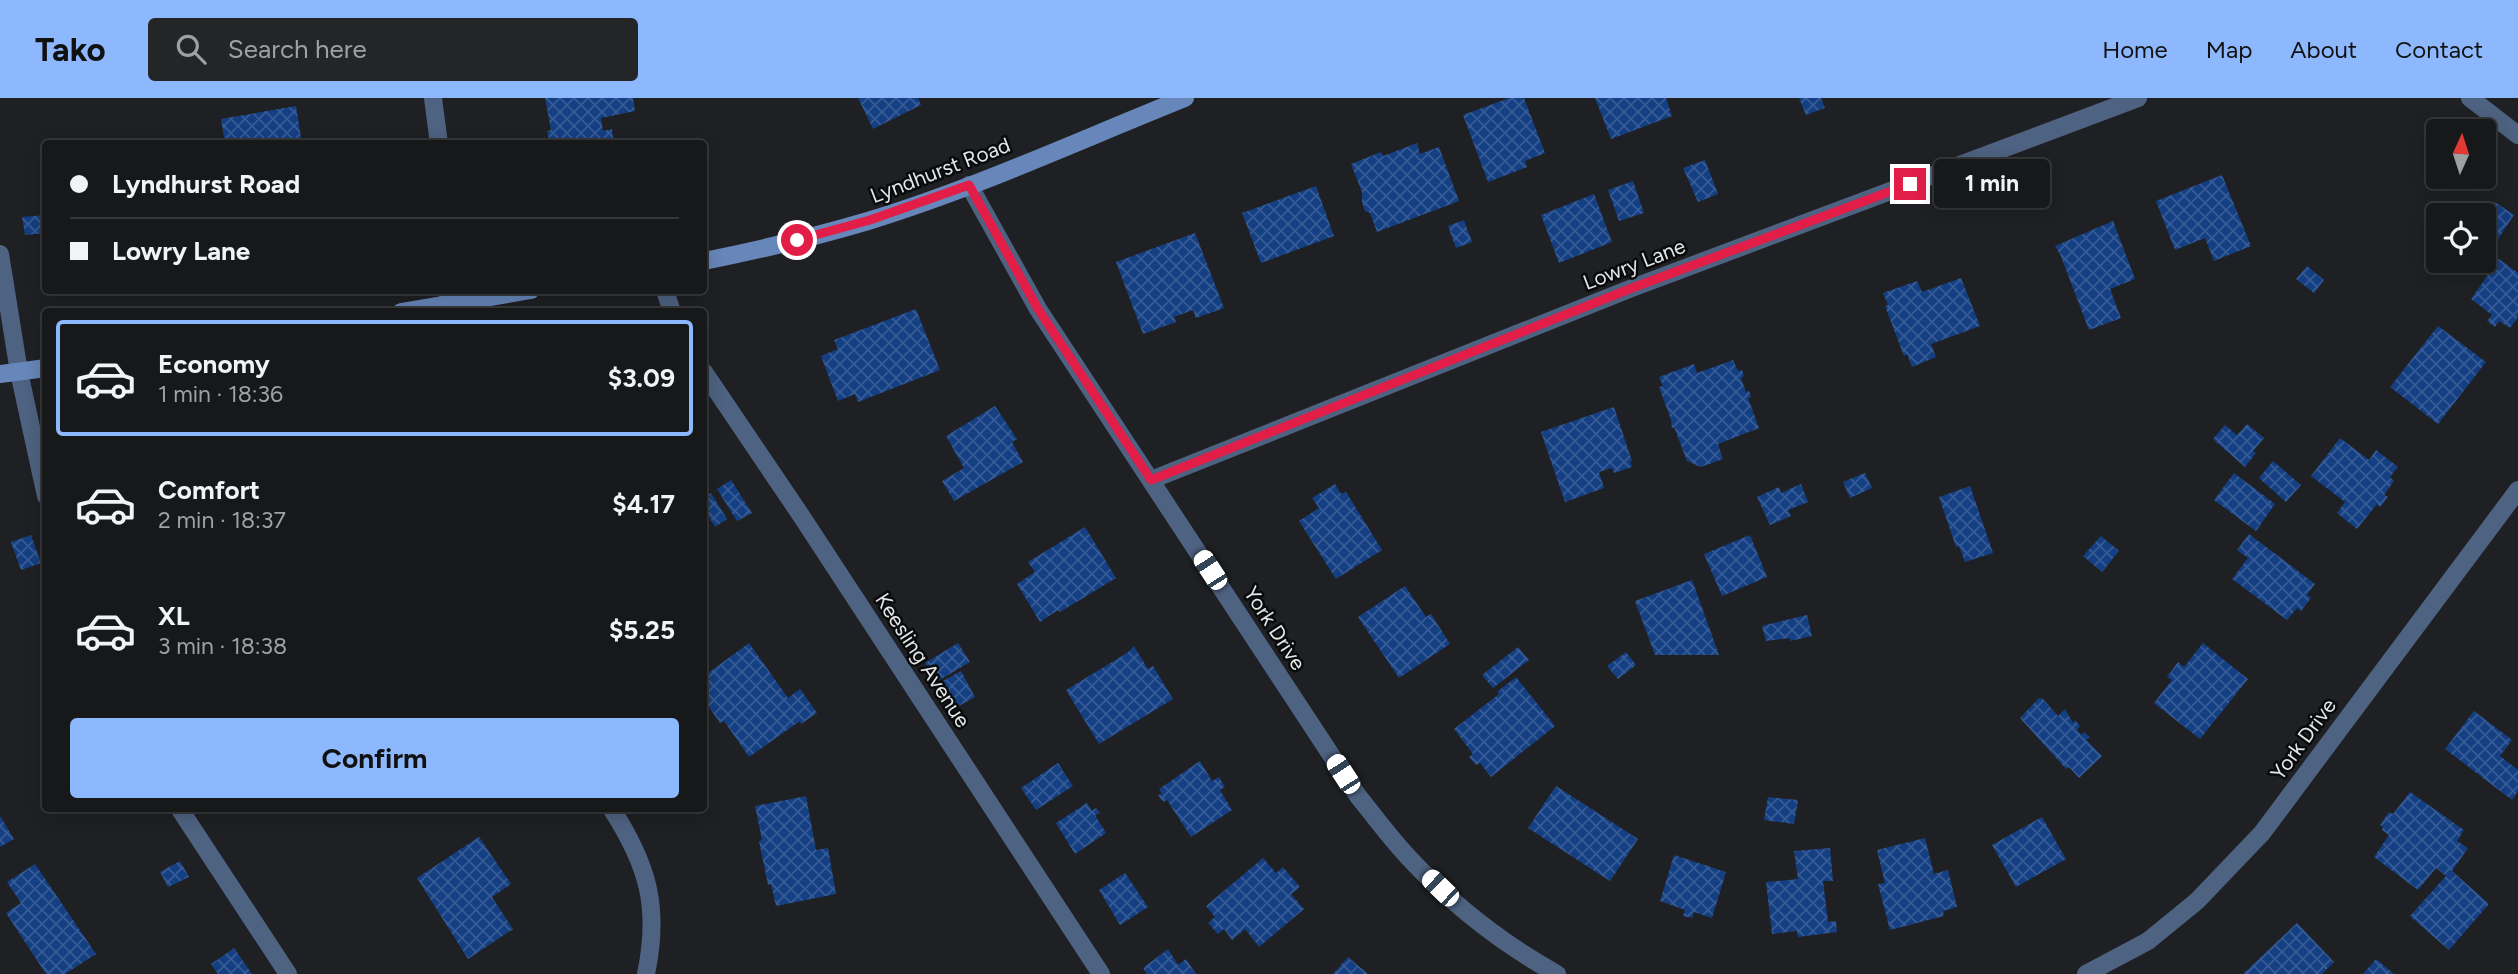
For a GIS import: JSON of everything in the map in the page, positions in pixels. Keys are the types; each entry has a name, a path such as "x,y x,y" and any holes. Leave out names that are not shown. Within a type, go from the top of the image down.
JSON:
{"main road":[{"name":"Lyndhurst Road","path":"707,260 772,247 870,220 969,185 1185,98"},
{"path":"419,308 503,294"},
{"path":"0,374 42,369"}],"street":[{"path":"433,98 438,140"},
{"name":"Lowry Lane","path":"1151,480 1632,288 2138,98"},
{"path":"2470,98 2518,135"},
{"name":"York Drive","path":"969,185 1038,309 1358,796 1409,858 1455,904 1525,956 1557,974"},
{"path":"0,254 19,372 42,478"},
{"name":"Keesling Avenue","path":"707,376 1101,974"},
{"name":"York Drive","path":"2086,974 2148,941 2197,901 2262,833 2518,490"},
{"path":"182,812 288,974"},
{"path":"614,812 640,860 651,900 653,943 646,974"}],"building":[{"path":"545,98 633,98 635,111 601,118 603,131 612,129 613,140 549,140 547,131 551,130"},
{"path":"858,98 918,98 921,105 873,129"},
{"path":"1509,98 1524,98 1545,153 1525,161 1527,167 1488,182 1463,115"},
{"path":"1595,98 1666,98 1672,116 1611,139"},
{"path":"1799,98 1821,98 1825,108 1806,115"},
{"path":"296,106 301,140 224,140 221,119"},
{"path":"1417,143 1420,154 1439,147 1459,201 1377,232 1370,213 1365,211 1362,192 1351,164 1381,152 1383,156"},
{"path":"1705,160 1718,194 1698,202 1683,168"},
{"path":"2222,175 2251,246 2214,261 2205,238 2175,250 2156,201"},
{"path":"1633,181 1644,213 1619,221 1608,190"},
{"path":"1316,186 1334,236 1261,263 1242,213"},
{"path":"1594,194 1612,242 1559,263 1541,215"},
{"path":"2495,202 2514,215 2496,242 2496,203"},
{"path":"42,215 42,233 25,235 22,217"},
{"path":"1464,220 1472,242 1456,248 1448,226"},
{"path":"2113,221 2135,279 2110,289 2121,318 2089,330 2055,246"},
{"path":"1195,233 1224,308 1196,318 1193,310 1174,317 1176,322 1143,334 1116,262"},
{"path":"2499,259 2518,273 2518,317 2510,328 2499,321 2495,327 2487,321 2492,315 2471,299 2489,273 2496,273"},
{"path":"2307,266 2324,280 2314,293 2296,279"},
{"path":"1961,278 1980,326 1931,344 1936,357 1912,367 1907,354 1904,356 1885,306 1888,305 1883,293 1917,281 1922,292"},
{"path":"916,309 940,370 858,402 855,394 838,401 821,356 838,349 834,340"},
{"path":"2438,326 2486,362 2438,424 2390,387"},
{"path":"1733,360 1738,371 1742,370 1744,376 1741,378 1746,392 1749,391 1751,397 1748,398 1759,428 1718,444 1723,459 1701,467 1687,461 1674,427 1672,428 1659,387 1663,386 1659,377 1694,364 1697,373"},
{"path":"995,406 1017,439 1012,442 1023,462 954,501 942,481 964,468 946,436"},
{"path":"1614,407 1632,467 1614,473 1612,468 1599,472 1604,488 1565,502 1541,432"},
{"path":"2247,424 2264,438 2245,467 2213,439 2225,425 2237,435"},
{"path":"2340,438 2369,460 2376,450 2398,467 2390,477 2394,481 2384,495 2388,497 2380,507 2377,504 2357,529 2337,513 2345,502 2311,476"},
{"path":"2273,461 2301,485 2286,502 2259,478"},
{"path":"1865,473 1872,488 1850,498 1843,482"},
{"path":"2234,473 2275,504 2256,531 2214,500"},
{"path":"731,480 752,513 737,521 717,489"},
{"path":"1335,484 1341,494 1346,492 1382,550 1336,579 1299,521 1319,508 1312,498"},
{"path":"1801,484 1808,502 1788,510 1791,516 1770,525 1757,497 1779,487 1781,493"},
{"path":"1970,486 1993,553 1965,562 1959,546 1956,547 1939,497"},
{"path":"711,493 727,519 715,527 707,513 707,496"},
{"path":"1085,527 1116,578 1040,622 1017,584 1035,572 1028,562"},
{"path":"2249,534 2315,584 2307,595 2311,598 2301,611 2297,608 2287,620 2232,579 2248,558 2237,550"},
{"path":"31,535 41,563 21,570 11,542"},
{"path":"1750,535 1767,577 1722,596 1704,554"},
{"path":"2101,536 2119,551 2102,572 2083,556"},
{"path":"1692,580 1719,655 1655,655 1635,601"},
{"path":"1405,586 1426,617 1431,614 1450,644 1399,678 1358,617"},
{"path":"1807,615 1812,636 1790,641 1790,638 1766,641 1762,626"},
{"path":"749,643 788,698 800,689 817,713 801,724 800,721 749,757 724,721 720,723 707,704 707,674"},
{"path":"958,643 970,662 936,682 925,663"},
{"path":"2203,643 2248,679 2200,739 2154,703 2172,680 2167,677 2178,662 2184,667"},
{"path":"1134,646 1148,669 1153,666 1173,699 1099,744 1066,690"},
{"path":"1518,647 1529,660 1493,688 1482,675"},
{"path":"1626,652 1636,665 1618,679 1607,666"},
{"path":"961,671 975,697 957,707 943,681"},
{"path":"1516,677 1555,726 1491,777 1480,763 1476,765 1469,757 1473,754 1454,729 1499,694 1497,692"},
{"path":"2039,698 2058,716 2065,709 2073,723 2075,720 2080,726 2077,730 2081,735 2084,732 2090,737 2086,740 2102,756 2079,778 2069,767 2066,769 2020,718"},
{"path":"2474,711 2512,740 2500,756 2518,770 2518,791 2512,800 2445,749"},
{"path":"1200,761 1212,781 1219,777 1225,787 1220,790 1232,810 1191,837 1167,800 1163,802 1158,795 1162,794 1159,789"},
{"path":"1058,763 1073,786 1036,810 1021,788"},
{"path":"1556,786 1638,839 1610,881 1528,828"},
{"path":"2410,792 2464,830 2457,841 2468,848 2452,871 2489,904 2449,950 2410,916 2446,876 2436,868 2418,890 2374,857 2389,835 2380,825 2389,812 2393,814"},
{"path":"806,796 816,850 828,848 836,894 776,906 771,884 768,885 755,806"},
{"path":"1768,797 1798,800 1794,824 1764,820"},
{"path":"1087,803 1092,811 1096,808 1100,813 1095,815 1106,833 1075,854 1056,823"},
{"path":"0,816 14,839 0,847"},
{"path":"2042,817 2066,859 2016,887 1992,845"},
{"path":"479,837 511,884 492,897 513,929 468,959 417,878"},
{"path":"1925,838 1934,874 1948,870 1957,907 1943,911 1944,916 1890,930 1878,884 1885,883 1877,850"},
{"path":"1830,848 1833,881 1823,881 1828,922 1836,921 1837,932 1798,937 1797,931 1772,934 1766,882 1798,879 1794,851"},
{"path":"1674,855 1726,872 1712,918 1694,912 1692,918 1683,916 1685,910 1660,901"},
{"path":"1263,858 1276,873 1283,867 1300,887 1291,894 1304,909 1259,947 1245,929 1232,940 1224,929 1218,934 1208,923 1215,917 1206,906"},
{"path":"180,861 189,877 168,887 160,872"},
{"path":"35,864 96,954 65,974 46,974 6,913 21,903 7,882"},
{"path":"1125,873 1148,907 1120,925 1099,890"},
{"path":"2297,923 2334,962 2322,974 2243,974"},
{"path":"234,948 252,974 218,974 211,964"},
{"path":"1168,949 1178,965 1186,959 1196,974 1147,974 1143,968"},
{"path":"1348,957 1368,974 1333,974"},
{"path":"2376,959 2394,974 2363,974"}],"route":[{"path":"797,240 870,220 969,185 1038,309 1151,480 1632,288 1910,184"}]}
